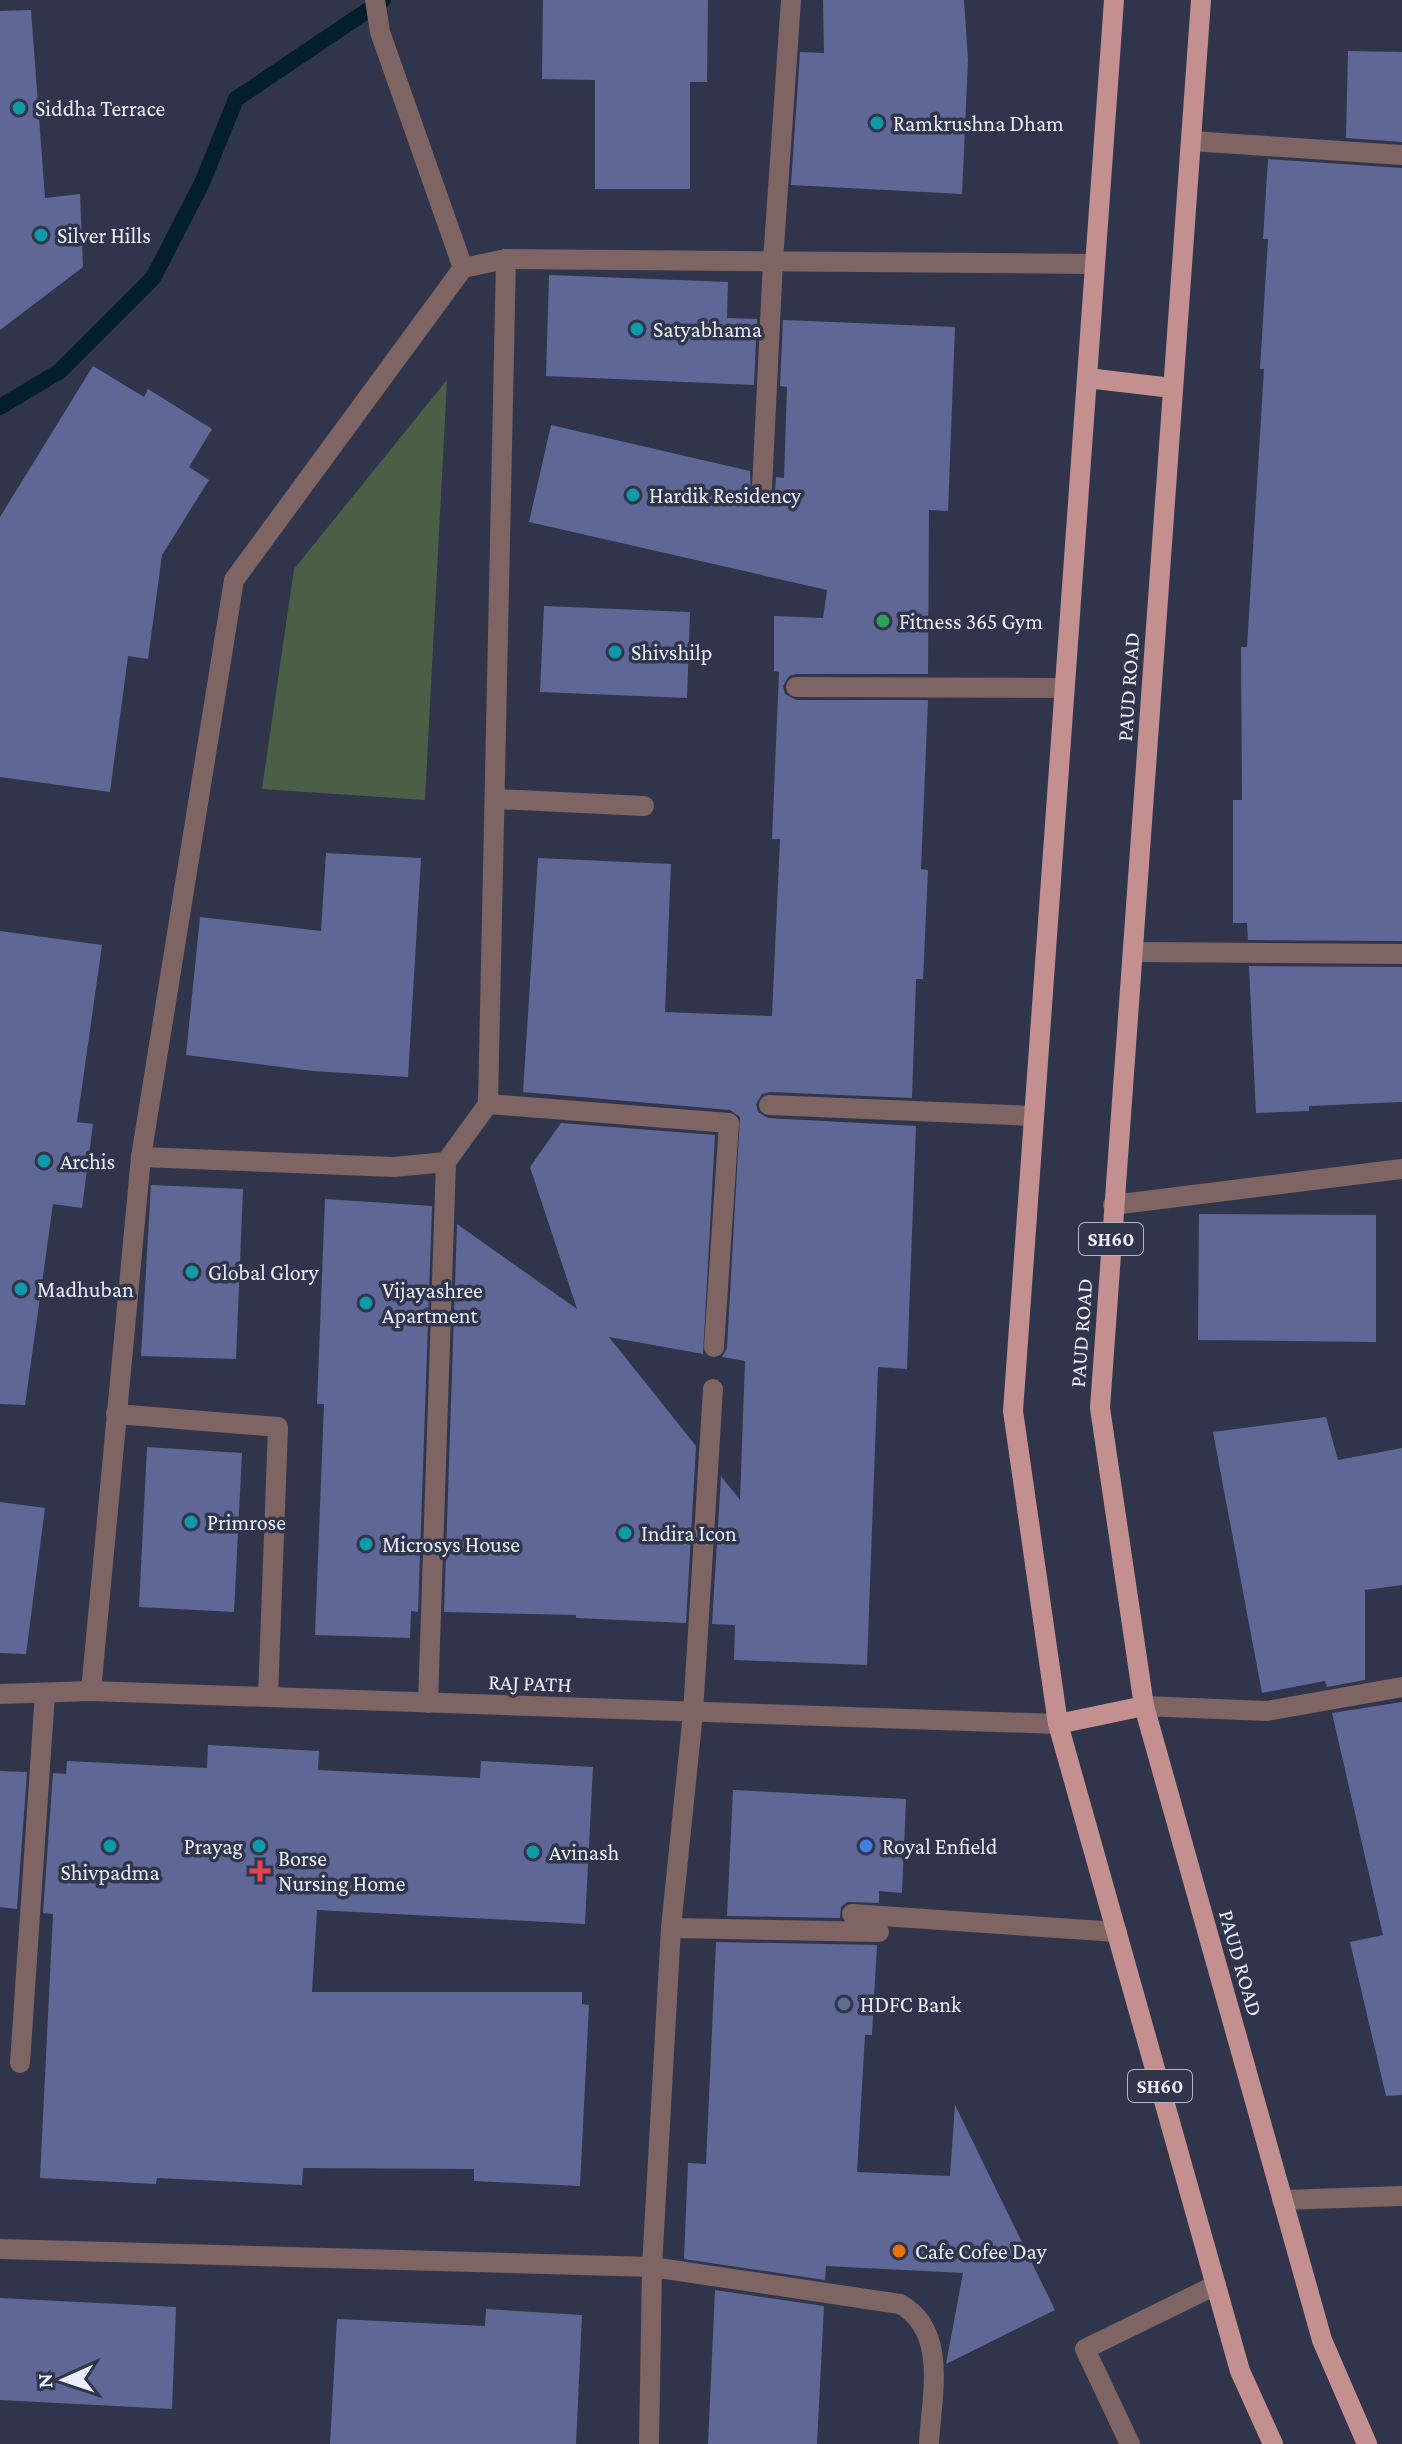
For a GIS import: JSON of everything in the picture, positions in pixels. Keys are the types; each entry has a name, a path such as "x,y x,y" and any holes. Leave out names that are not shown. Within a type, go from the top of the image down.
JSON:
{"main road":[{"name":"SH60","path":"1114,0 1013,1411 1058,1724 1240,2371 1273,2444"},
{"name":"PAUD ROAD","path":"1201,0 1100,1408 1144,1706 1322,2340 1367,2444"},
{"path":"1087,378 1172,388"},
{"path":"1058,1724 1144,1706"}],"street":[{"path":"375,0 380,32 463,268"},
{"path":"762,488 773,261 791,0"},
{"path":"1191,141 1402,155"},
{"path":"428,1703 446,1162 488,1104 506,259"},
{"path":"91,1691 141,1157 234,580 463,268 506,259 1094,264"},
{"path":"796,687 1064,688"},
{"path":"495,799 644,806"},
{"path":"1133,952 1402,954"},
{"path":"488,1104 729,1123 714,1347"},
{"path":"769,1105 1034,1116"},
{"path":"141,1157 394,1167 446,1162"},
{"path":"1113,1205 1402,1169"},
{"path":"649,2444 652,2267 671,1928 693,1713 713,1389"},
{"path":"116,1414 278,1427 268,1697"},
{"path":"1144,1706 1267,1711 1402,1687"},
{"name":"RAJ PATH","path":"0,1694 91,1691 1058,1724"},
{"path":"20,2063 45,1693"},
{"path":"852,1914 1117,1932"},
{"path":"671,1928 879,1932"},
{"path":"1282,2200 1402,2196"},
{"path":"0,2249 652,2267 900,2304 922,2322 934,2350 929,2444"},
{"path":"1130,2444 1085,2349 1216,2285"}],"green space":[{"path":"447,380 425,800 262,789 294,569"}],"building":[{"path":"543,0 708,0 707,82 690,82 690,189 595,189 595,80 542,79"},
{"name":"Ramkrushna Dham","path":"823,0 964,0 968,60 962,194 791,185 800,52 824,53"},
{"path":"31,10 45,198 80,194 83,267 0,330 0,11"},
{"path":"1348,51 1402,52 1402,142 1346,138"},
{"path":"1268,159 1402,168 1402,941 1248,940 1247,923 1233,923 1233,800 1242,800 1241,647 1247,647 1264,369 1260,369 1268,239 1263,239"},
{"name":"Satyabhama","path":"549,275 728,282 727,318 757,319 754,385 546,376"},
{"path":"783,320 955,327 948,511 929,510 928,674 796,674 789,676 783,686 785,694 796,700 928,700 921,869 928,870 923,979 916,979 912,1098 770,1092 762,1094 756,1104 758,1112 768,1118 916,1126 907,1369 878,1367 867,1665 734,1660 735,1625 712,1624 721,1476 740,1500 745,1361 722,1357 727,1348 740,1117 730,1110 523,1092 538,858 671,864 665,1012 772,1016 780,839 772,839 779,672 774,671 774,616 823,618 827,590 529,522 551,425 750,471 751,495 761,501 769,499 775,489 776,477 784,478 787,387 780,386"},
{"path":"93,366 144,397 148,389 212,429 189,467 209,480 162,555 148,659 128,656 110,792 0,777 0,517"},
{"name":"Shivshilp","path":"544,606 690,612 687,698 540,692"},
{"path":"326,853 421,858 408,1077 313,1071 186,1055 200,917 321,931"},
{"path":"0,931 102,945 77,1122 93,1124 82,1208 53,1204 25,1405 0,1404"},
{"path":"1249,966 1402,967 1402,1102 1309,1106 1309,1111 1256,1113"},
{"path":"561,1123 715,1135 703,1354 609,1337 696,1446 686,1623 576,1618 576,1615 444,1612 457,1224 577,1309 530,1167"},
{"name":"Global Glory","path":"151,1185 243,1189 236,1359 141,1356"},
{"path":"325,1199 432,1206 418,1612 411,1611 410,1638 315,1635 324,1404 317,1404"},
{"path":"1199,1214 1376,1215 1376,1342 1198,1340"},
{"path":"1326,1417 1338,1460 1402,1448 1402,1585 1365,1590 1365,1680 1327,1687 1325,1681 1262,1693 1213,1432"},
{"name":"Primrose","path":"147,1447 242,1453 234,1612 139,1607"},
{"path":"0,1502 45,1508 26,1654 0,1653"},
{"path":"1402,1702 1402,2095 1386,2096 1350,1942 1383,1935 1332,1713"},
{"path":"208,1745 319,1751 318,1770 480,1778 481,1761 593,1767 585,1924 317,1910 312,1992 582,1992 582,2004 589,2005 580,2186 474,2181 474,2169 303,2168 302,2185 157,2178 156,2184 40,2178 53,1914 43,1913 53,1773 66,1774 67,1761 207,1768"},
{"path":"0,1771 27,1772 17,1909 0,1907"},
{"path":"733,1790 906,1799 902,1893 879,1891 879,1903 847,1902 841,1907 840,1918 727,1916"},
{"path":"716,1942 877,1945 872,2035 865,2035 857,2172 950,2176 955,2105 1055,2310 946,2364 963,2273 826,2266 825,2280 684,2259 688,2163 706,2164"},
{"path":"715,2290 824,2306 817,2444 708,2444"},
{"path":"0,2298 176,2307 172,2409 0,2400"},
{"path":"486,2309 582,2315 576,2444 330,2444 337,2319 485,2326"}],"waterway":[{"path":"0,407 60,371 153,278 202,183 236,99 383,0"}],"place":[{"name":"Siddha Terrace","path":"19,108"},
{"name":"Ramkrushna Dham","path":"877,123"},
{"name":"Silver Hills","path":"41,235"},
{"name":"Satyabhama","path":"637,329"},
{"name":"Hardik Residency","path":"633,495"},
{"name":"Fitness 365 Gym","path":"883,621"},
{"name":"Shivshilp","path":"615,652"},
{"name":"Archis","path":"44,1161"},
{"name":"Global Glory","path":"192,1272"},
{"name":"Madhuban","path":"21,1289"},
{"name":"Vijayashree Apartment","path":"366,1303"},
{"name":"Primrose","path":"191,1522"},
{"name":"Indira Icon","path":"625,1533"},
{"name":"Microsys House","path":"366,1544"},
{"name":"Shivpadma","path":"110,1846"},
{"name":"Prayag","path":"259,1846"},
{"name":"Royal Enfield","path":"866,1846"},
{"name":"Avinash","path":"533,1852"},
{"name":"Borse Nursing Home","path":"260,1871"},
{"name":"HDFC Bank","path":"844,2004"},
{"name":"Cafe Cofee Day","path":"899,2251"}]}
